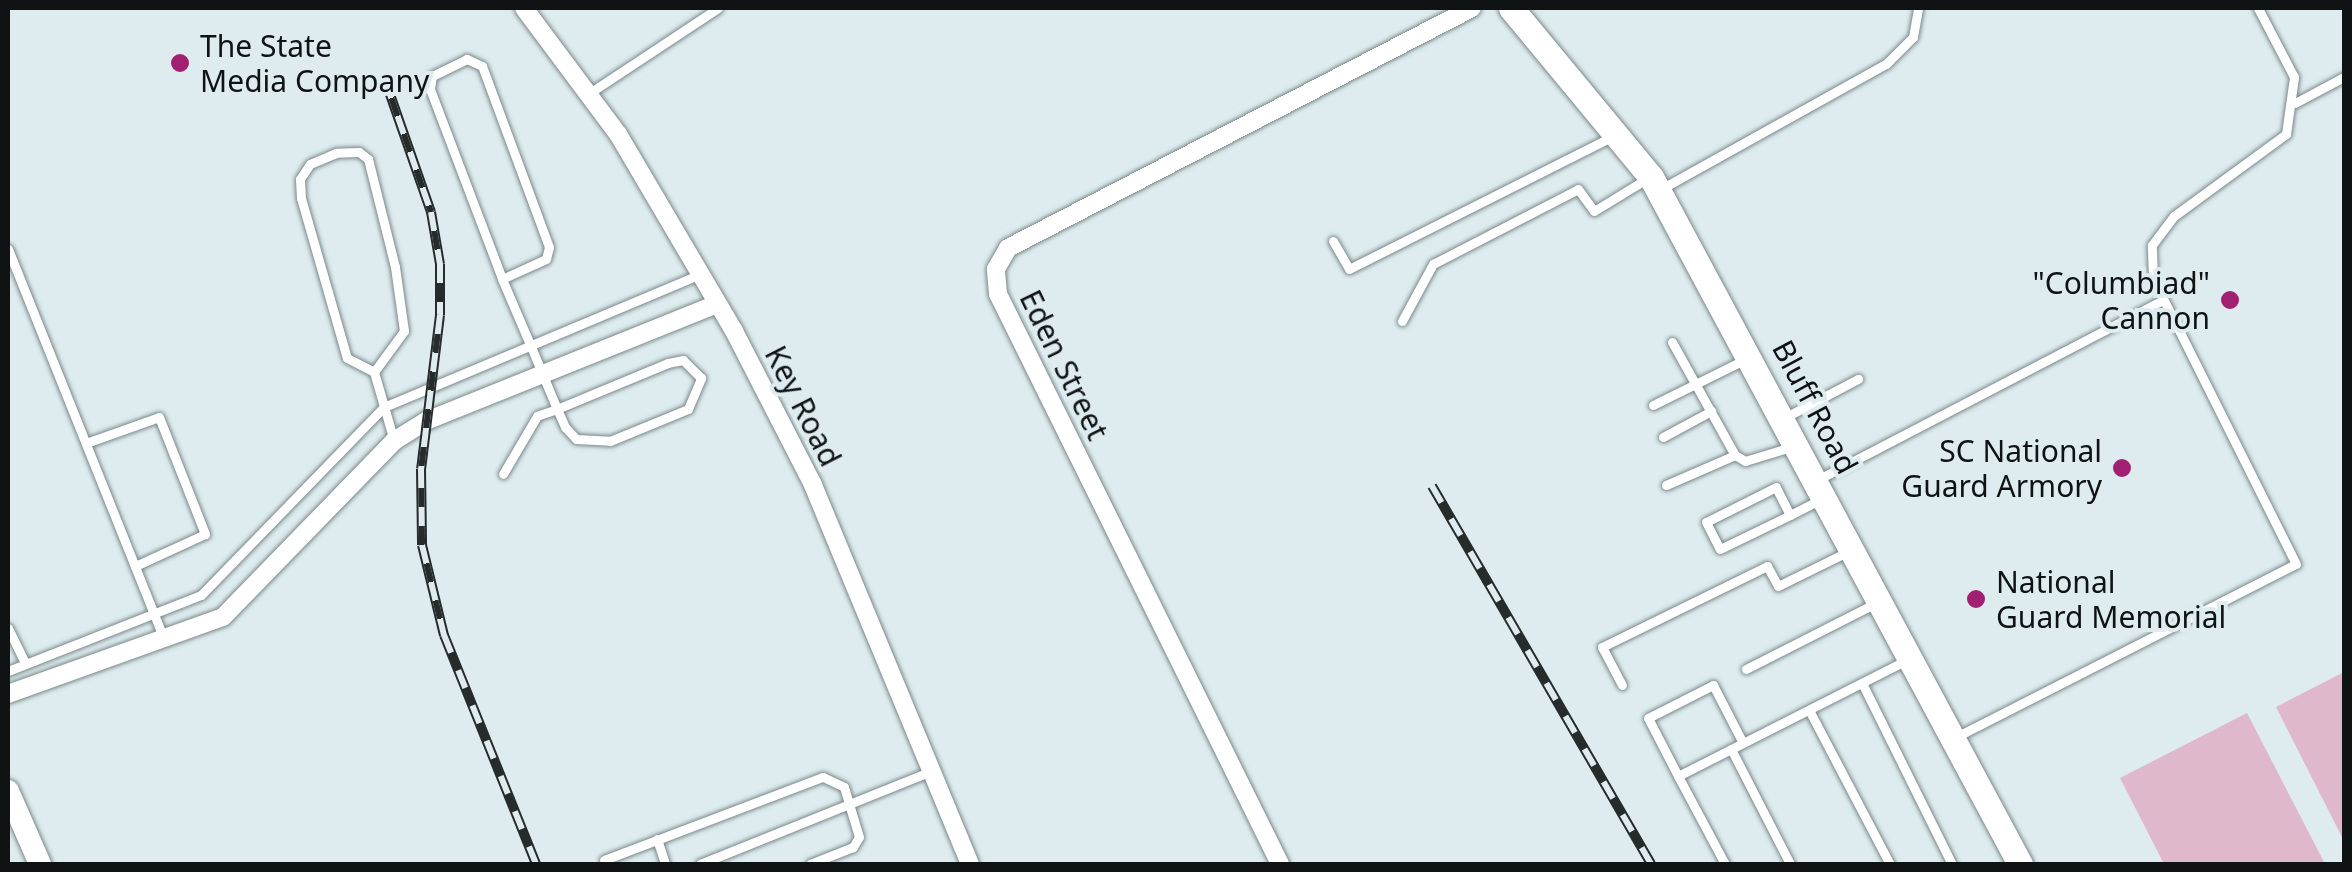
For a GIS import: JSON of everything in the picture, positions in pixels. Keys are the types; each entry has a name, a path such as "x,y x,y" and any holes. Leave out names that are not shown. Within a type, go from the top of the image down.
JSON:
{"main road":[{"name":"Bluff Road","path":"1511,8 1655,184 1751,356 2020,864"}],"street":[{"name":"Key Road","path":"524,8 588,94 700,274 813,485 970,864"},
{"name":"Eden Street","path":"1280,864 998,294 996,269 1008,248 1472,8"},
{"path":"8,694 166,641 222,616 249,596 394,441 426,421 717,304"},
{"path":"11,807 40,864"}],"lane":[{"path":"588,94 718,8"},
{"path":"1402,320 1434,264 1578,189 1594,212 1886,64 1913,37 1918,8"},
{"path":"1955,738 2296,564 2152,279 2152,245 2174,216 2286,134 2296,103 2294,77 2258,8"},
{"path":"502,280 546,259 549,246 482,66 467,59 432,76 430,89 502,280 557,409 576,439 610,441 688,410 702,378 683,360 668,363 557,409 525,427 503,474"},
{"path":"2296,103 2344,77"},
{"path":"1334,241 1349,269 1617,134"},
{"path":"374,372 404,331 395,267 368,159 359,152 336,153 310,164 300,179 301,198 346,358 374,372 394,441"},
{"path":"8,249 12,272 166,641"},
{"path":"8,671 152,608 201,595 384,407 532,349 700,274"},
{"path":"1790,515 1776,487 1706,522 1720,549 1790,515 1821,488 2164,300"},
{"path":"1672,342 1735,455 1745,461 1798,445"},
{"path":"1652,404 1751,356"},
{"path":"1784,418 1858,378"},
{"path":"1663,437 1711,412"},
{"path":"86,444 159,416 205,534 135,566"},
{"path":"1666,484 1735,455"},
{"path":"1622,686 1602,647 1767,566 1778,586 1854,549"},
{"path":"1746,670 1881,600"},
{"path":"8,628 25,663"},
{"path":"1678,776 1912,658"},
{"path":"1862,683 1952,864"},
{"path":"1725,864 1648,718 1713,684 1744,743"},
{"path":"1809,710 1890,864"},
{"path":"1730,749 1790,864"},
{"path":"700,864 931,770"},
{"path":"604,860 807,778 837,781 859,826 853,847 810,864"},
{"path":"657,839 665,864"}],"shaded area":[{"path":"2344,672 2344,841 2276,707"},
{"path":"2247,713 2325,864 2164,864 2120,778"}],"railway":[{"path":"385,80 431,212 440,264 440,315 421,469 422,545 444,635 536,864"},
{"path":"1432,486 1651,864"}],"place":[{"name":"The State Media Company","path":"180,63"},
{"name":"\"Columbiad\" Cannon","path":"2230,300"},
{"name":"SC National Guard Armory","path":"2122,468"},
{"name":"National Guard Memorial","path":"1976,599"}]}
